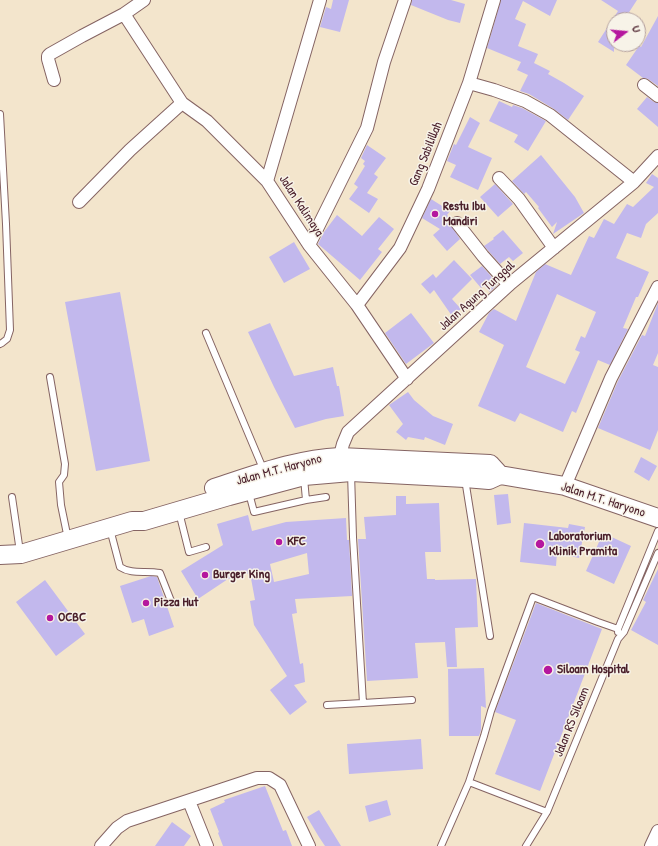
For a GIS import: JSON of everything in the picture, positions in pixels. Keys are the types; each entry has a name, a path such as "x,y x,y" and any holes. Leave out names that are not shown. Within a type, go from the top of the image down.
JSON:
{"main road":[{"name":"Jalan M.T. Haryono","path":"132,521 141,514 173,501 264,472 324,458 342,467 489,480 500,475 565,486 658,518"},
{"name":"Jalan M.T. Haryono","path":"0,555 20,554 132,521 144,521 248,491 342,467 490,464 500,475"}],"street":[{"path":"54,80 48,59 50,54 124,14 144,0"},
{"name":"Jalan Kalimaya","path":"320,0 267,181 309,245 357,305 407,378"},
{"path":"309,245 367,128 384,62 405,0"},
{"name":"Gang Sabilillah","path":"357,305 400,248 428,189 469,83 494,0"},
{"path":"124,14 182,103 207,121 267,181"},
{"path":"469,83 524,101 550,116 634,182"},
{"path":"644,85 658,96"},
{"path":"79,202 130,150 182,103"},
{"name":"Jalan Agung Tunggal","path":"342,467 344,439 348,432 509,285 634,182 658,156"},
{"path":"499,178 519,199 554,248"},
{"path":"457,223 483,256 509,285"},
{"path":"565,486 611,378 658,287"},
{"path":"101,846 116,828 127,821 257,778 269,778 280,784 309,846"},
{"path":"189,801 207,846"},
{"path":"651,846 658,831"}],"lane":[{"path":"0,114 10,330 7,339 0,344"},
{"path":"206,333 264,472"},
{"path":"50,378 65,464 64,475 59,482 61,505 69,540"},
{"path":"342,467 353,537 363,703"},
{"path":"304,476 306,500"},
{"path":"465,478 490,636"},
{"path":"248,491 254,512 326,497"},
{"path":"12,497 20,554"},
{"path":"178,511 189,552 206,547"},
{"path":"109,528 120,567 127,571 151,571 160,573 171,601"},
{"name":"Jalan RS Siloam","path":"618,639 618,629 658,531"},
{"name":"Jalan RS Siloam","path":"526,846 547,812 618,639 624,632 658,552"},
{"path":"440,846 469,782 491,711 533,597 618,629"},
{"path":"327,704 412,700"},
{"path":"469,782 547,812"}],"building":[{"path":"333,0 349,0 340,32 320,27 326,7 331,9"},
{"path":"412,0 451,0 465,4 460,23 448,20 411,5"},
{"path":"501,0 557,0 550,16 523,1 515,19 526,24 518,46 538,54 534,63 550,71 548,74 584,96 568,120 554,109 529,94 520,91 528,75 517,70 521,62 487,48"},
{"path":"601,0 637,0 629,12 618,11"},
{"path":"658,16 658,86 648,79 643,78 626,65 635,52 646,52 646,38"},
{"path":"606,30 606,47 598,42"},
{"path":"647,97 658,103 658,127 637,109"},
{"path":"499,101 512,107 513,105 522,108 546,121 528,151 514,142 518,135 489,121"},
{"path":"470,117 480,123 468,147 492,158 478,190 450,177 456,165 447,161 454,144 456,145"},
{"path":"367,145 386,158 374,174 378,177 367,193 378,199 369,213 349,199 358,187 354,184 365,166 363,164 365,161 361,158"},
{"path":"541,155 575,197 584,213 553,234 557,222 552,227 538,208 539,207 526,192 524,194 512,181"},
{"path":"652,174 658,178 658,213 646,224 641,238 627,233 616,258 649,272 638,297 636,297 623,328 628,329 610,365 598,360 576,413 572,411 563,432 520,413 515,422 478,406 504,345 479,332 489,313 494,309 516,321 536,272 545,264 571,275 589,236 594,238 604,219 614,224 627,204 633,207 654,187 646,183","holes":["557,294 596,312 585,338 581,336 575,350 580,352 565,384 526,367"]},
{"path":"495,184 513,204 498,217 480,197"},
{"path":"431,199 450,211 447,215 451,219 450,224 460,239 447,251 433,235 440,229 422,218"},
{"path":"337,215 362,236 379,217 394,229 378,249 382,252 360,280 318,244 324,232"},
{"path":"503,230 523,253 513,261 509,257 500,264 484,246"},
{"path":"294,242 310,269 284,283 269,257"},
{"path":"454,260 472,279 452,299 461,309 452,316 434,290 430,294 421,284 433,274 436,278"},
{"path":"482,266 498,284 490,292 484,286 481,288 470,275"},
{"path":"120,292 150,461 96,471 65,302"},
{"path":"658,303 658,353 653,365 658,367 658,430 650,450 598,428 618,381 642,335 645,336"},
{"path":"411,313 434,343 406,364 385,333"},
{"path":"270,323 294,376 333,367 337,386 339,386 344,416 326,419 295,428 248,332"},
{"path":"408,392 414,400 433,416 453,424 445,445 425,437 424,440 408,437 406,440 396,432 403,424 389,405"},
{"path":"641,457 657,466 649,481 634,472"},
{"path":"508,494 511,523 497,525 494,495"},
{"path":"396,496 406,496 406,504 439,503 441,552 425,552 427,579 476,579 478,627 455,628 457,667 447,667 445,642 415,643 418,678 367,681 358,539 366,539 364,517 396,515"},
{"path":"248,515 252,531 286,522 346,518 347,540 349,540 352,596 295,599 297,613 292,614 300,664 303,663 305,682 294,685 307,702 290,715 270,690 287,676 254,625 250,601 255,600 250,573 228,579 198,599 181,571 223,545 217,524","holes":["307,553 309,574 274,582 270,564"]},
{"name":"Laboratorium Klinik Pramita","path":"524,523 568,528 569,524 585,527 579,558 557,553 556,566 520,562"},
{"path":"603,533 631,546 614,584 586,571"},
{"path":"658,569 658,645 631,630 646,602 643,600"},
{"name":"Pizza Hut","path":"151,576 157,577 174,627 149,636 144,619 132,623 120,586"},
{"name":"OCBC","path":"45,580 85,634 56,656 16,602"},
{"name":"Siloam Hospital","path":"536,603 602,629 540,791 495,774 516,720 495,712"},
{"path":"484,668 486,708 481,706 481,730 479,736 449,736 448,669"},
{"path":"421,739 423,769 349,774 347,744"},
{"path":"265,786 283,831 286,830 292,846 223,846 210,809 225,802 224,800"},
{"path":"387,800 391,815 369,822 365,806"},
{"path":"319,810 341,846 325,846 319,837 307,817"},
{"path":"172,822 191,836 184,846 155,846"}],"place":[{"name":"Restu Ibu Mandiri","path":"435,214"},
{"name":"KFC","path":"279,542"},
{"name":"Laboratorium Klinik Pramita","path":"540,544"},
{"name":"Burger King","path":"205,575"},
{"name":"Pizza Hut","path":"146,603"},
{"name":"OCBC","path":"50,618"},
{"name":"Siloam Hospital","path":"548,670"}]}
